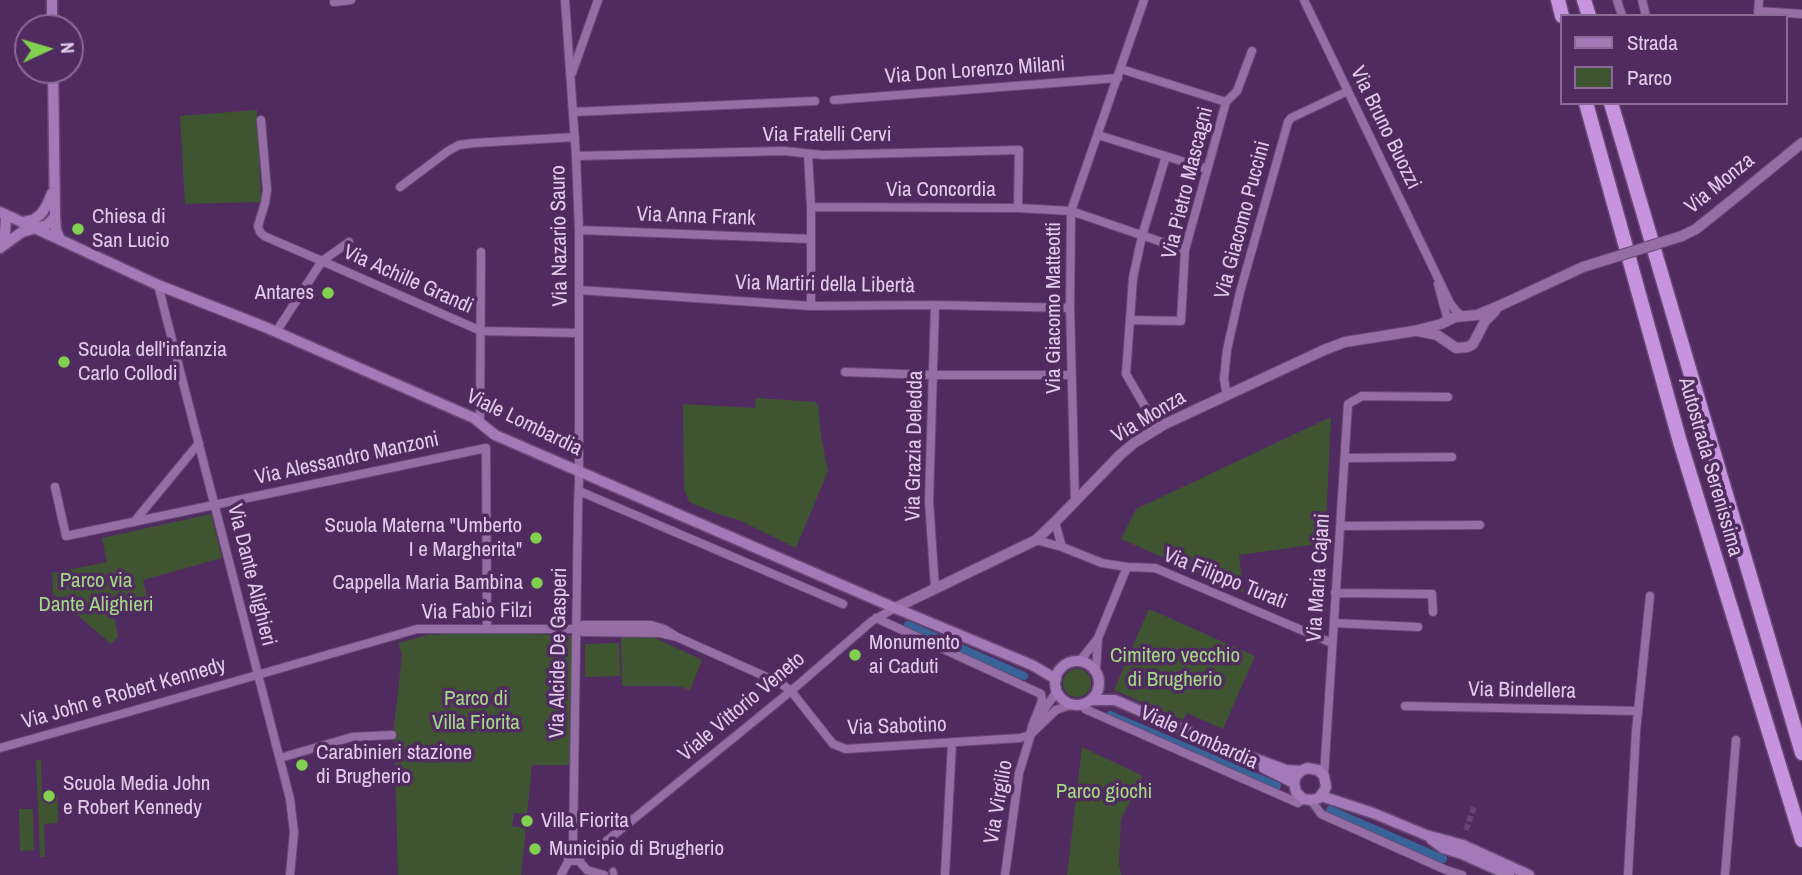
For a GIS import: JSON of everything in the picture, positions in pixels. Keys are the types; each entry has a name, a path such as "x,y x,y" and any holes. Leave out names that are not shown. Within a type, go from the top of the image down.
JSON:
{"highway":[{"name":"Autostrada Serenissima","path":"1587,105 1680,442 1802,840"},
{"name":"Autostrada Serenissima","path":"1612,105 1802,753"}],"main road":[{"path":"53,84 55,217 60,240"},
{"path":"38,229 54,183"},
{"path":"0,242 5,233 3,213"},
{"name":"Viale Lombardia","path":"3,213 158,285 276,332 480,422 495,435 579,472 1032,664 1056,679"},
{"path":"23,222 33,220 41,214"},
{"path":"0,248 22,232 47,225 55,217"},
{"path":"1080,661 1089,664 1097,676 1096,695 1082,702 1061,697 1057,691 1056,679 1064,665 1080,661"},
{"name":"Viale Lombardia","path":"1032,664 1051,667 1064,665"},
{"name":"Viale Lombardia","path":"1097,676 1103,689 1115,700 1222,746 1286,770 1301,771"},
{"name":"Viale Lombardia","path":"1082,702 1115,700"},
{"name":"Viale Lombardia","path":"1222,746 1294,783"},
{"path":"1307,768 1316,788 1296,792 1296,776 1307,768"},
{"name":"Viale Lombardia","path":"1316,788 1426,835 1463,845 1529,875"},
{"name":"Viale Lombardia","path":"1426,835 1443,848 1509,875"}],"street":[{"path":"334,2 351,0"},
{"name":"Via Nazario Sauro","path":"565,0 579,230 579,472"},
{"path":"571,76 598,0"},
{"name":"Via Giacomo Matteotti","path":"1075,501 1070,308 1071,211 1144,0"},
{"name":"Via Bruno Buozzi","path":"1304,0 1453,308 1464,317"},
{"path":"1759,0 1758,13 1802,14"},
{"name":"Via Pietro Mascagni","path":"1130,320 1181,321 1185,250 1226,102 1237,91 1252,51"},
{"path":"1119,74 1226,102"},
{"name":"Via Don Lorenzo Milani","path":"834,100 1119,74"},
{"name":"Via Giacomo Puccini","path":"1227,396 1224,379 1227,350 1240,292 1288,122 1348,91"},
{"path":"573,113 815,101"},
{"name":"Via Achille Grandi","path":"261,120 267,194 258,226 264,236 481,331"},
{"path":"1098,135 1208,169"},
{"path":"400,187 459,145 575,137"},
{"name":"Via Monza","path":"1464,317 1499,306 1583,267 1682,236 1696,229 1802,143"},
{"name":"Via Fratelli Cervi","path":"576,156 784,151 823,155 1019,150 1018,208"},
{"path":"808,154 811,306"},
{"path":"1158,429 1126,374 1133,278 1142,236 1167,156"},
{"name":"Via Concordia","path":"811,207 1018,208 1071,211 1185,250"},
{"name":"Via Anna Frank","path":"579,230 811,239"},
{"path":"276,332 321,261 349,242"},
{"path":"480,422 481,252"},
{"name":"Via Bruno Buozzi","path":"1435,271 1448,321"},
{"name":"Via Dante Alighieri","path":"158,285 291,806 294,828 290,875"},
{"name":"Via Martiri della Libertà","path":"579,290 811,306 1070,308"},
{"name":"Via Grazia Deledda","path":"935,305 929,501 935,588"},
{"name":"Via Monza","path":"1476,338 1485,321 1499,306"},
{"path":"1455,317 1464,317 1475,323 1477,333 1473,344 1462,349 1450,345 1445,330 1448,321 1455,317"},
{"name":"Via Monza","path":"895,608 1036,540 1120,454 1158,429 1334,346 1353,340 1414,331 1448,321"},
{"path":"481,331 579,333"},
{"name":"Via Monza","path":"1414,331 1437,335 1450,345"},
{"path":"845,372 1071,375"},
{"name":"Via Maria Cajani","path":"1316,788 1325,748 1348,404 1362,396 1448,397"},
{"path":"133,523 199,443"},
{"name":"Via Alessandro Manzoni","path":"55,487 66,536 486,448 486,628"},
{"path":"1345,458 1452,457"},
{"name":"Via Alcide De Gasperi","path":"563,873 576,858 567,856 567,851 573,847 575,798 579,472"},
{"name":"Viale Lombardia","path":"579,491 843,604"},
{"path":"1055,523 1062,547"},
{"path":"1340,526 1480,525"},
{"name":"Via Filippo Turati","path":"1036,540 1102,563 1155,568 1332,643"},
{"path":"1080,661 1098,638 1127,567"},
{"path":"1335,593 1432,594 1433,612"},
{"path":"1628,875 1638,711 1650,596"},
{"name":"Viale Vittorio Veneto","path":"576,858 611,841 876,618 895,608"},
{"path":"876,618 1041,694 1042,701 1030,735"},
{"path":"1334,623 1418,627"},
{"name":"Via Fabio Filzi","path":"258,674 423,628 577,629 583,625 651,625 774,680 791,691"},
{"path":"1097,676 1098,638"},
{"name":"Via John e Robert Kennedy","path":"0,747 132,712 258,674"},
{"name":"Via Sabotino","path":"791,691 833,744 846,749 1020,738 1030,735"},
{"name":"Via Virgilio","path":"1005,875 1019,772 1030,735 1057,691"},
{"name":"Viale Lombardia","path":"1082,702 1085,709 1298,803 1316,788 1321,814 1462,875"},
{"name":"Via Virgilio","path":"1030,735 1056,710 1082,702"},
{"name":"Via Bindellera","path":"1405,706 1638,711"},
{"path":"280,758 352,737 392,735"},
{"path":"1725,875 1735,740"},
{"path":"945,875 953,743"},
{"path":"573,847 580,849 576,858 587,870 610,874"}],"green space":[{"path":"257,110 261,202 185,204 180,116"},
{"path":"756,398 816,402 818,405 828,471 796,548 739,520 689,502 684,488 683,404 755,408"},
{"path":"1331,417 1325,543 1239,555 1244,593 1121,539 1136,509"},
{"name":"Parco via Dante Alighieri","path":"211,514 222,558 143,580 149,607 114,615 118,637 111,644 53,594 52,573 107,562 102,538"},
{"name":"Cimitero vecchio di Brugherio","path":"1149,609 1255,656 1223,729 1187,713 1183,720 1114,690"},
{"name":"Parco di Villa Fiorita","path":"491,632 574,636 572,765 532,765 527,814 514,813 512,826 526,828 521,875 398,875 394,726 402,655 398,643 428,635"},
{"path":"651,636 702,660 690,690 678,686 622,686 621,638"},
{"path":"619,643 620,676 585,677 585,644"},
{"path":"1077,669 1087,673 1091,683 1087,693 1077,697 1067,693 1063,683 1067,673"},
{"name":"Parco giochi","path":"1082,747 1143,776 1121,819 1121,875 1067,875"},
{"path":"36,760 41,760 42,795 58,795 58,823 44,824 45,857 40,857"},
{"path":"19,809 33,809 34,850 20,851"}],"waterway":[{"path":"908,625 1024,676"},
{"path":"1110,715 1277,786"},
{"path":"1330,810 1443,859"}],"tunnel":[{"path":"1466,830 1474,807"}],"place":[{"name":"Chiesa di San Lucio","path":"78,229"},
{"name":"Antares","path":"328,293"},
{"name":"Scuola dell'infanzia Carlo Collodi","path":"64,362"},
{"name":"Scuola Materna \"Umberto I e Margherita\"","path":"536,538"},
{"name":"Cappella Maria Bambina","path":"537,583"},
{"name":"Monumento ai Caduti","path":"855,655"},
{"name":"Carabinieri stazione di Brugherio","path":"302,765"},
{"name":"Scuola Media John e Robert Kennedy","path":"49,796"},
{"name":"Villa Fiorita","path":"527,821"},
{"name":"Municipio di Brugherio","path":"535,849"}]}
